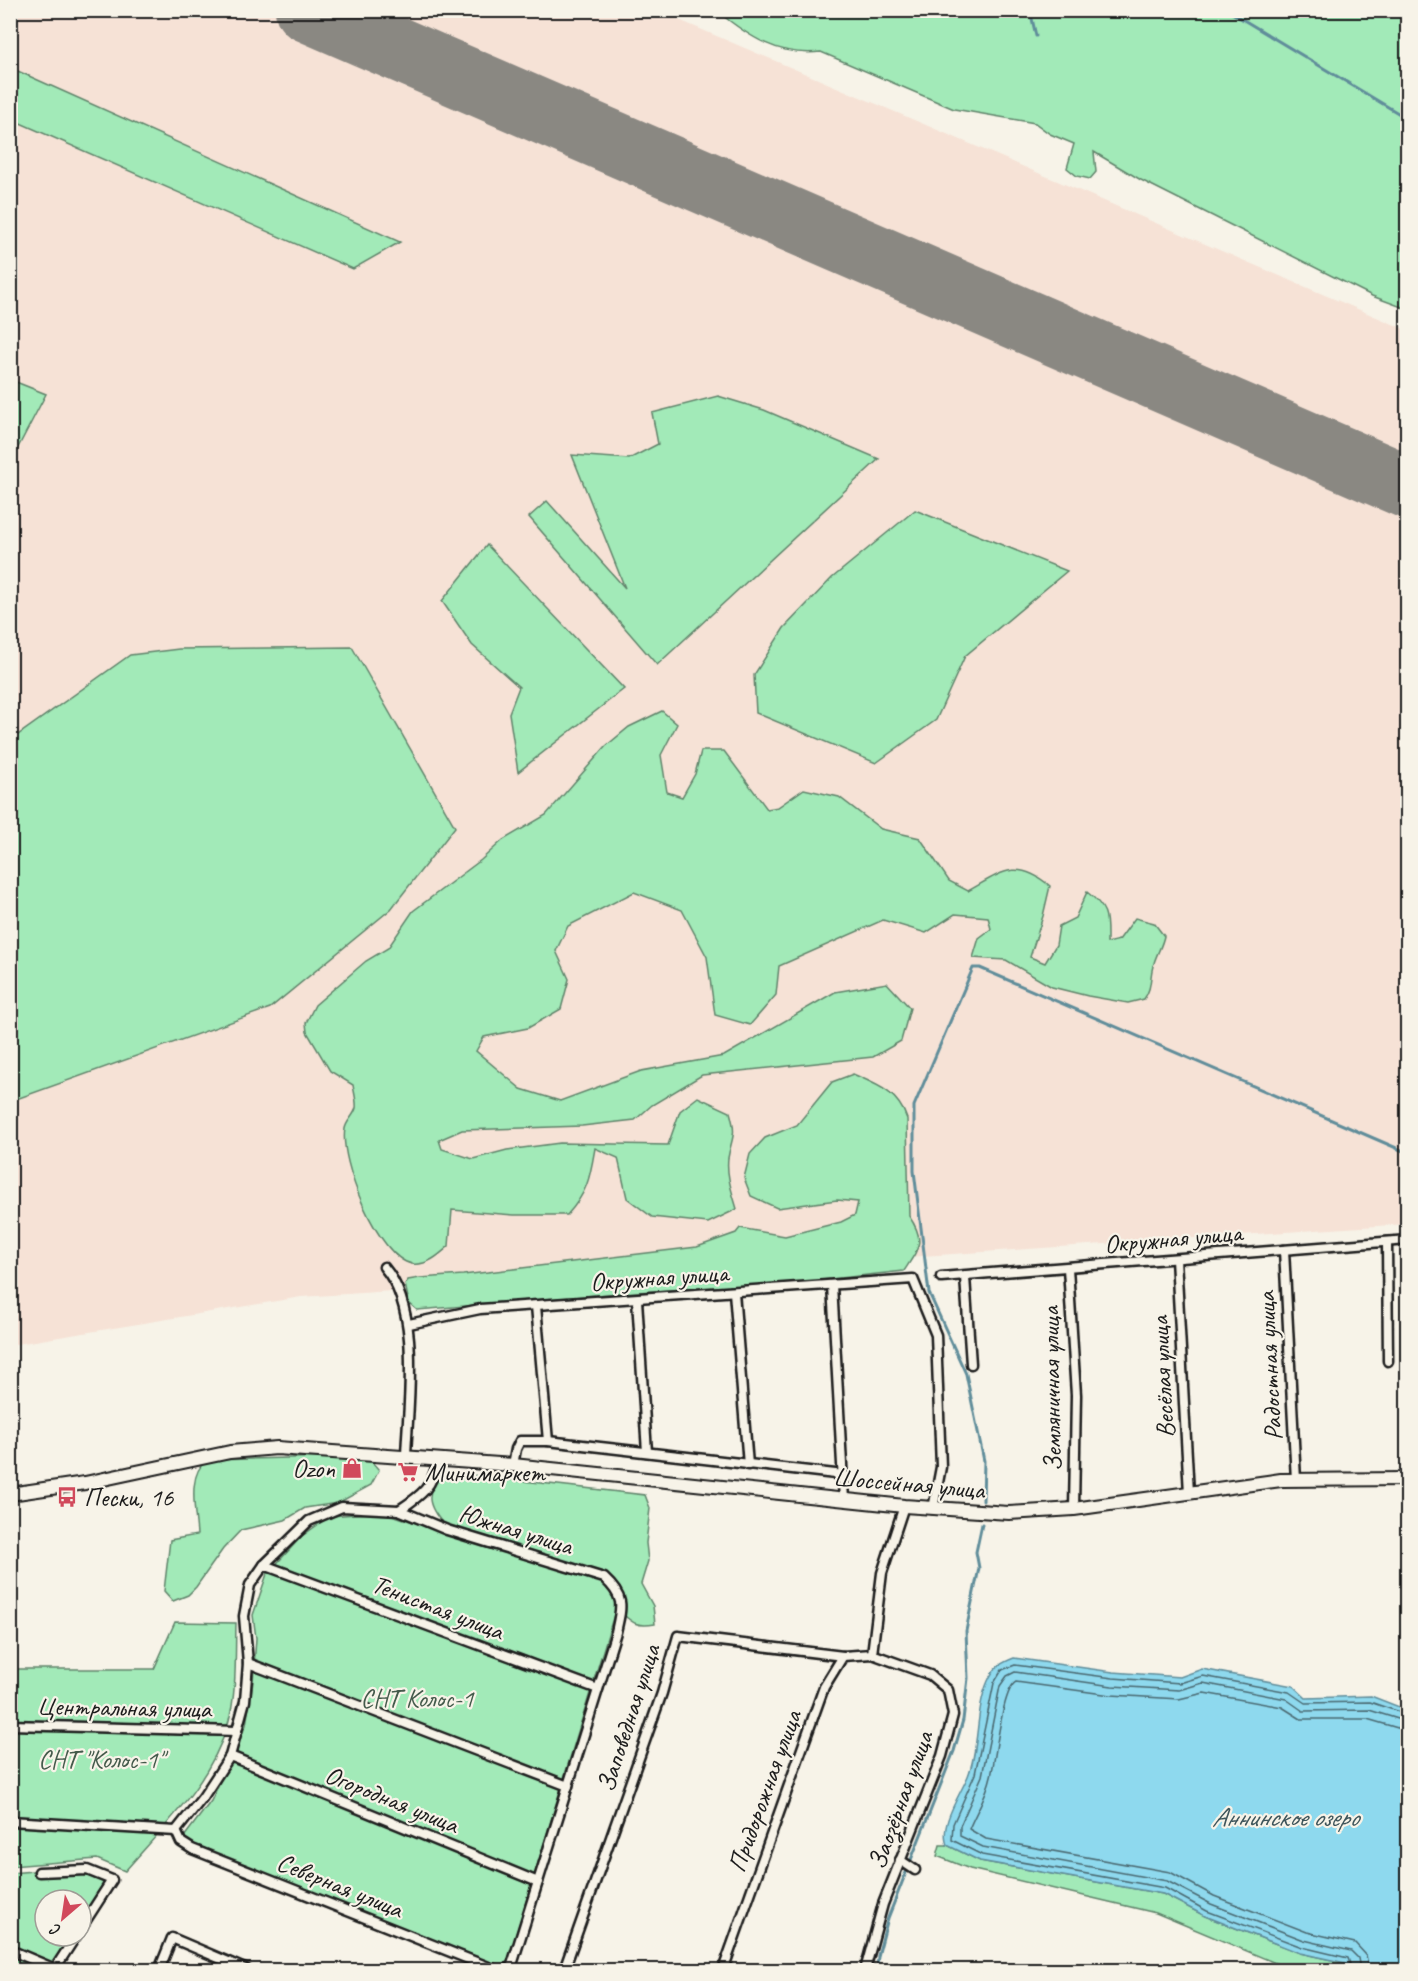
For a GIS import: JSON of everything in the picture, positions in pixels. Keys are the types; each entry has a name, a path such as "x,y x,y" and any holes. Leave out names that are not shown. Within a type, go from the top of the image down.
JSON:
{"main road":[{"name":"Шоссейная улица","path":"10,1494 85,1483 252,1449 406,1456 513,1465 933,1509 1009,1513 1074,1509 1296,1480 1407,1479"}],"street":[{"name":"Окружная улица","path":"941,1278 1407,1240"},
{"path":"1387,1242 1388,1361"},
{"name":"Радостная улица","path":"1284,1250 1296,1480"},
{"name":"Весёлая улица","path":"1176,1259 1190,1493"},
{"path":"384,1267 401,1292 409,1324 406,1456"},
{"name":"Земляничная улица","path":"1068,1268 1076,1395 1074,1509"},
{"path":"965,1277 970,1364"},
{"name":"Окружная улица","path":"409,1324 452,1312 913,1279 936,1335 941,1467 933,1509"},
{"path":"832,1285 844,1500"},
{"path":"734,1292 748,1465"},
{"path":"637,1300 647,1452"},
{"path":"536,1306 548,1441"},
{"path":"513,1465 520,1441 548,1441 844,1475"},
{"path":"399,1510 423,1494 435,1473 438,1459"},
{"path":"843,1656 872,1654 882,1573 904,1506"},
{"name":"Центральная улица","path":"176,1830 203,1797 230,1756 245,1701 248,1663 244,1616 250,1585 264,1564 309,1521 342,1507 399,1510"},
{"name":"Южная улица","path":"399,1510 447,1530 604,1578 618,1590 621,1606 598,1689"},
{"name":"Тенистая улица","path":"264,1564 598,1689"},
{"name":"Заповедная улица","path":"564,1971 662,1693 678,1636 843,1656"},
{"name":"Заозёрная улица","path":"865,1971 879,1914 942,1756 952,1715 948,1690 938,1681 872,1654"},
{"name":"Придорожная улица","path":"723,1971 824,1687 843,1656"},
{"path":"248,1663 568,1786"},
{"path":"507,1971 512,1965 598,1689"},
{"name":"Центральная улица","path":"10,1725 237,1731"},
{"name":"Огородная улица","path":"230,1756 538,1882"},
{"path":"10,1821 176,1830"},
{"name":"Северная улица","path":"176,1830 181,1842 192,1849 496,1971"},
{"path":"902,1861 915,1870"},
{"path":"39,1872 87,1870 112,1880 93,1909"},
{"path":"159,1971 172,1938 247,1971"},
{"path":"10,1950 55,1970 69,1948"}],"shaded area":[{"path":"11,11 658,11 1407,330 1407,1224 301,1297 11,1345"}],"green space":[{"path":"717,11 1407,11 1407,309 1372,296 1141,180 1094,152 1096,172 1090,179 1077,176 1067,168 1074,144 1050,134 1035,123 954,109 821,52 806,53 778,48 753,37"},
{"path":"11,68 400,242 353,269 11,119"},
{"path":"11,380 46,394 11,461"},
{"path":"718,396 764,410 879,459 657,665 529,517 547,501 625,588 572,455 629,459 658,444 652,413"},
{"path":"915,510 1067,571 965,656 936,720 876,763 756,713 754,675 784,628 832,578"},
{"path":"487,545 624,689 518,772 509,713 519,687 472,645 442,601"},
{"path":"352,647 455,827 391,909 270,1008 11,1101 11,740 130,655 179,649"},
{"path":"662,711 677,724 661,755 667,792 682,797 695,774 701,751 724,751 767,809 778,807 804,789 839,797 881,829 920,838 949,881 968,891 1009,871 1028,872 1050,886 1030,957 1045,963 1056,945 1059,926 1075,918 1087,892 1099,903 1105,914 1107,943 1119,940 1135,918 1154,923 1164,936 1155,959 1147,995 1144,999 1128,1003 1088,996 1052,987 1006,960 973,958 979,938 991,929 988,917 955,914 926,933 883,920 779,966 776,995 750,1025 715,1015 707,957 682,910 634,892 568,926 556,951 569,979 561,1009 528,1028 484,1037 476,1051 521,1089 560,1101 641,1071 724,1056 835,992 887,983 910,1008 901,1041 873,1057 702,1075 652,1105 635,1120 582,1126 462,1130 439,1140 442,1149 473,1159 507,1150 560,1143 668,1145 680,1111 698,1097 730,1112 733,1131 728,1171 737,1209 708,1223 652,1217 627,1198 618,1158 595,1148 587,1184 580,1199 567,1215 514,1215 452,1210 449,1246 428,1262 412,1264 399,1258 386,1245 374,1227 348,1162 345,1129 356,1108 353,1085 330,1071 307,1032 306,1023 315,1005 366,961 388,948 413,911 481,860 503,840 546,815 606,746 629,727"},
{"path":"853,1074 886,1090 898,1102 907,1119 909,1216 919,1238 917,1250 904,1271 804,1282 621,1293 417,1310 409,1303 405,1284 408,1280 697,1247 736,1233 740,1228 785,1236 841,1222 855,1215 858,1202 837,1200 777,1208 751,1196 744,1178 750,1154 765,1138 797,1125 832,1082"},
{"path":"333,1457 371,1461 379,1470 371,1485 338,1503 305,1508 285,1520 241,1530 223,1549 188,1595 173,1601 164,1591 170,1540 197,1535 194,1484 200,1467 207,1460"},
{"name":"СНТ Колос-1","path":"444,1472 645,1495 650,1508 646,1543 648,1561 641,1584 653,1606 655,1624 637,1624 616,1608 507,1964 503,1969 192,1845 184,1837 211,1801 246,1725 253,1682 256,1638 253,1615 267,1574 302,1536 330,1516 383,1512 452,1535 431,1505 431,1490"},
{"name":"СНТ \"Колос-1\"","path":"175,1622 236,1623 235,1674 231,1712 220,1745 198,1785 125,1871 97,1859 11,1866 10,1669 154,1669"},
{"path":"940,1845 947,1845 980,1861 1163,1894 1205,1916 1300,1953 1346,1963 1347,1970 1292,1970 1156,1913 970,1869 937,1856"},
{"path":"89,1866 112,1875 93,1904 93,1888 33,1888 33,1948 66,1948 53,1970 11,1970 11,1873"}],"water":[{"name":"Аннинское озеро","path":"1014,1658 1113,1672 1180,1677 1202,1669 1293,1686 1306,1698 1371,1696 1407,1710 1407,1970 1347,1970 1345,1963 1300,1953 1205,1916 1163,1894 980,1861 947,1845 945,1837 948,1819 972,1764 984,1692 995,1669"}],"waterway":[{"path":"1030,10 1036,36"},
{"path":"1227,10 1408,119"},
{"path":"983,1501 984,1461 966,1374 929,1293 914,1171 914,1106 973,968 980,968 1408,1153"},
{"path":"877,1970 878,1956 888,1918 954,1751 963,1720 968,1678 966,1631 979,1568 976,1552 982,1524"}],"runway":[{"path":"307,10 1408,487"}],"place":[{"name":"Ozon","path":"352,1468"},
{"name":"Минимаркет","path":"408,1472"},
{"name":"Пески, 16","path":"67,1497"}]}
